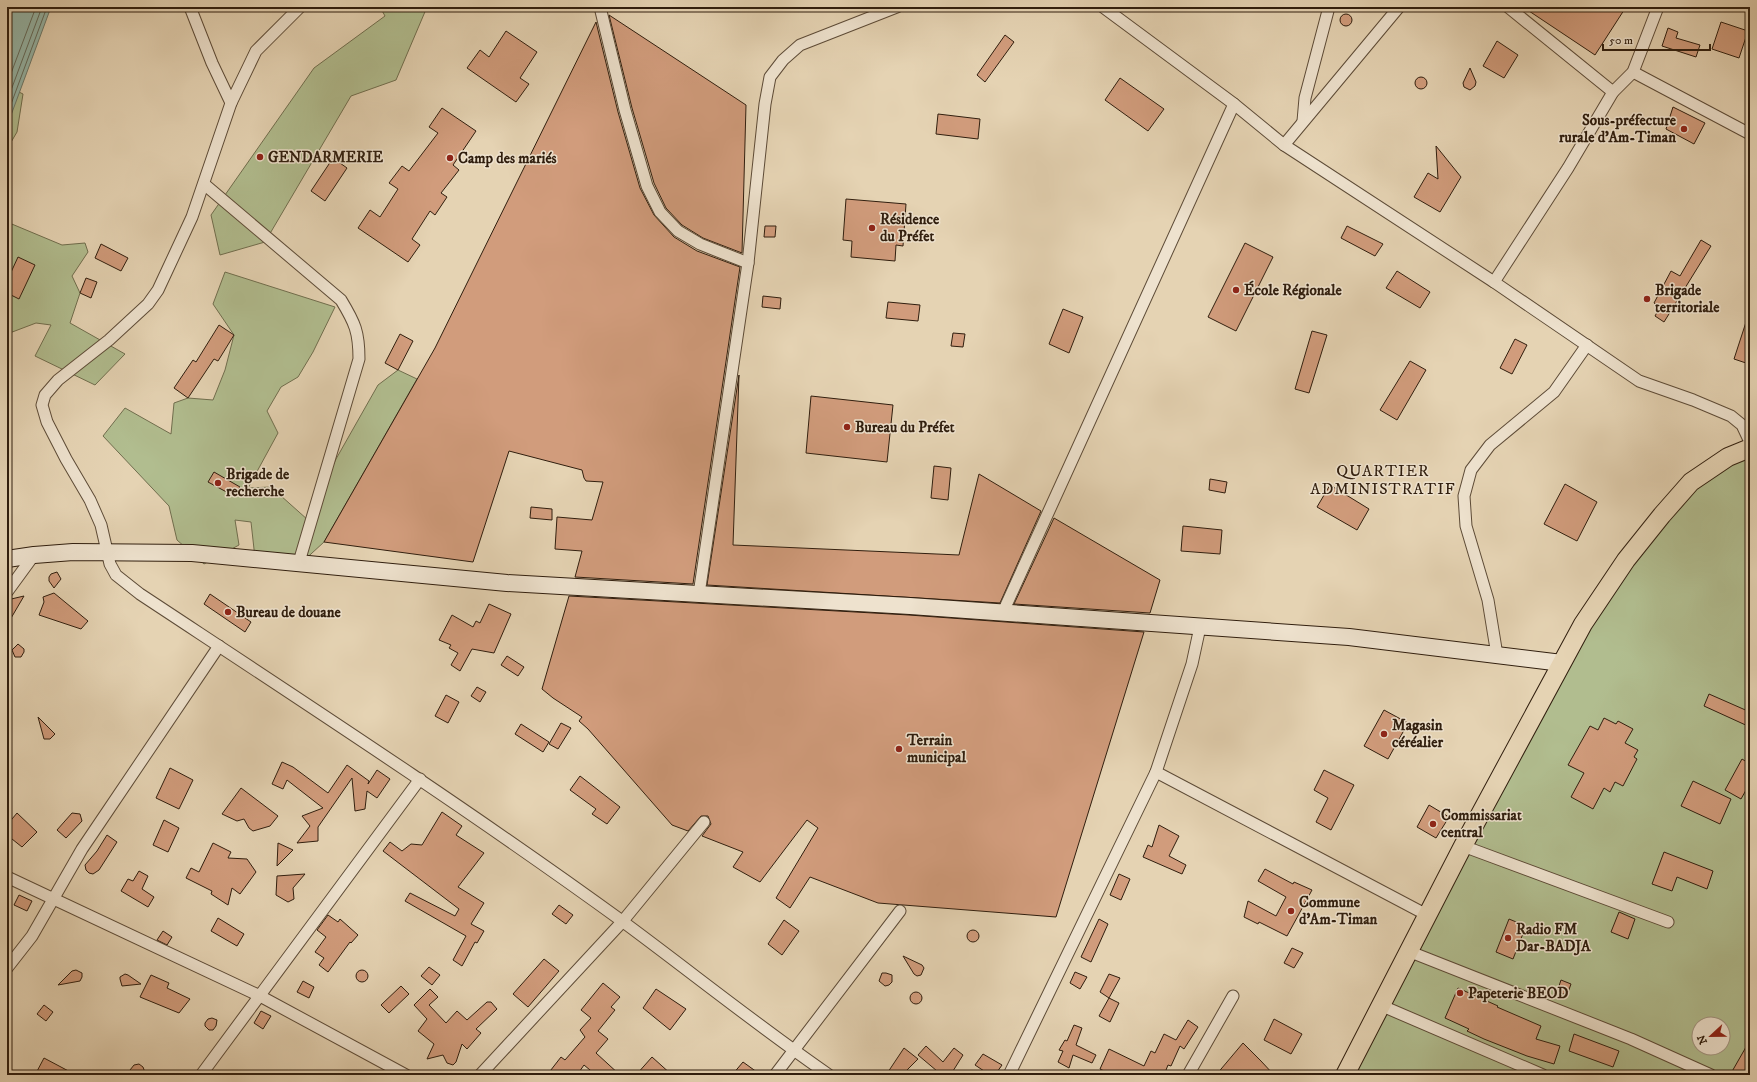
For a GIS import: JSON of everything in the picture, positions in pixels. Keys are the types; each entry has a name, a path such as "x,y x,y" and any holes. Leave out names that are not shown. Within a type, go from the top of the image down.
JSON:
{"main road":[{"path":"1345,1075 1463,846 1583,624 1626,560 1691,482 1728,457 1750,448"},
{"path":"7,559 34,555 107,552 192,553 299,562 484,581 1003,612 1349,637 1562,663"}],"street":[{"path":"190,7 212,63 231,103"},
{"path":"300,7 256,52 231,103 192,217 158,290 148,304 109,340 58,380 45,395 42,405 47,422 93,507 101,526 107,552 116,575 126,584 420,779 622,922 793,1051 828,1075"},
{"path":"600,7 625,110 647,186 660,212 678,231 700,244 748,263"},
{"path":"699,594 748,263 765,104 770,77 783,60 800,45 897,7"},
{"path":"1103,7 1234,104 1284,145 1494,282 1639,381 1693,400 1731,416 1742,425 1750,442"},
{"path":"1303,121 1305,98 1329,7"},
{"path":"1284,145 1399,7"},
{"path":"1508,7 1613,92"},
{"path":"1494,282 1568,168 1613,92 1633,72 1658,7"},
{"path":"1633,72 1750,134"},
{"path":"1003,612 1234,104"},
{"path":"204,184 341,300 352,320 359,340 359,359 299,562"},
{"path":"1497,655 1488,600 1466,526 1464,496 1471,470 1490,445 1554,392 1587,345"},
{"path":"7,592 34,555"},
{"path":"1009,1075 1156,772 1192,664 1200,626"},
{"path":"7,968 32,936 82,848 219,646"},
{"path":"1156,772 1427,915"},
{"path":"201,1075 420,779"},
{"path":"480,1075 622,922 704,822"},
{"path":"1463,846 1668,922"},
{"path":"7,877 260,996 406,1075"},
{"path":"775,1075 900,911"},
{"path":"1408,951 1631,1039 1711,1075"},
{"path":"1188,1075 1233,996"},
{"path":"1380,1005 1543,1075"}],"green space":[{"path":"380,7 427,7 396,80 351,96 265,242 220,255 211,215 314,68 385,16"},
{"path":"7,86 23,94 17,132 7,149"},
{"path":"7,222 62,245 85,243 88,252 72,276 80,293 70,323 125,354 95,385 35,356 51,325 36,323 7,334"},
{"path":"225,272 335,307 313,352 298,377 281,387 267,411 278,433 248,488 271,487 308,520 336,459 378,385 398,370 417,379 324,542 299,565 255,558 251,522 235,520 239,545 204,564 177,540 169,506 103,436 125,408 171,434 174,403 188,398 213,400 225,370 234,335 213,304"},
{"path":"1750,452 1750,1075 1344,1075 1626,560 1728,457"}],"water":[{"path":"7,7 51,7 7,126"}],"building":[{"path":"1523,7 1626,7 1595,55"},
{"path":"1344,14 1348,14 1352,20 1348,26 1344,26 1340,22 1340,18"},
{"path":"609,15 746,105 742,253 703,238 682,225 666,208 654,183 632,108"},
{"path":"596,22 618,112 640,188 654,215 674,237 697,251 740,267 693,584 575,577 582,551 555,549 557,517 592,520 603,482 586,481 582,470 509,451 473,562 324,542 435,348"},
{"path":"1721,22 1748,31 1739,58 1712,49"},
{"path":"1668,28 1678,32 1676,38 1700,45 1696,57 1662,46"},
{"path":"506,31 537,52 520,78 529,84 516,102 467,68 480,50 489,57"},
{"path":"1005,35 1014,42 985,82 977,75"},
{"path":"1497,41 1518,55 1504,78 1483,66"},
{"path":"1470,68 1476,82 1475,86 1470,90 1464,87 1463,83"},
{"path":"1421,77 1425,79 1427,83 1425,87 1421,89 1417,87 1415,83 1417,79"},
{"path":"1120,78 1164,109 1148,131 1105,100"},
{"path":"1673,107 1705,123 1694,144 1666,129"},
{"path":"442,108 476,131 453,165 459,170 441,193 447,197 435,215 430,211 412,239 420,245 408,262 358,228 370,210 380,217 398,189 389,183 402,166 409,171 438,133 429,127"},
{"path":"938,114 980,119 978,139 936,134"},
{"path":"1436,146 1461,177 1440,212 1414,197 1428,173 1438,179"},
{"path":"333,158 347,168 325,201 311,191"},
{"path":"846,199 906,204 903,246 896,245 895,261 851,257 852,241 843,240"},
{"path":"765,226 776,226 775,237 764,237"},
{"path":"1347,226 1383,244 1375,256 1341,238"},
{"path":"1701,240 1711,246 1664,322 1655,316 1660,307 1654,303 1671,271 1680,276"},
{"path":"1245,243 1273,257 1236,331 1208,317"},
{"path":"101,244 128,258 121,271 95,258"},
{"path":"18,257 35,265 19,299 7,293 7,281"},
{"path":"1397,271 1430,292 1420,308 1386,288"},
{"path":"86,278 97,282 91,298 80,293"},
{"path":"763,296 781,298 780,309 762,307"},
{"path":"888,302 920,305 918,321 886,318"},
{"path":"1063,309 1083,317 1069,353 1049,344"},
{"path":"1748,316 1750,316 1750,351 1746,363 1734,359"},
{"path":"219,325 234,335 218,361 214,359 188,398 174,388 193,360 196,362"},
{"path":"1312,331 1327,335 1309,393 1295,389"},
{"path":"953,333 965,334 963,347 951,346"},
{"path":"400,334 413,341 398,370 385,363"},
{"path":"1515,339 1527,345 1512,374 1500,368"},
{"path":"1410,361 1426,370 1397,420 1380,410"},
{"path":"739,375 733,545 959,555 979,474 1041,511 1000,603 707,585"},
{"path":"811,396 893,405 887,462 806,453"},
{"path":"934,466 951,468 948,500 931,498"},
{"path":"214,472 240,487 234,496 208,482"},
{"path":"1210,479 1227,482 1225,493 1209,490"},
{"path":"1565,484 1597,502 1577,541 1544,524"},
{"path":"1330,485 1369,509 1357,530 1317,507"},
{"path":"531,507 552,509 552,520 530,518"},
{"path":"1054,518 1160,580 1150,613 1014,604"},
{"path":"1183,526 1222,530 1220,554 1181,551"},
{"path":"57,572 61,579 54,588 49,581 49,577 51,574"},
{"path":"54,593 88,621 81,629 39,615 44,602 43,597"},
{"path":"210,594 251,622 245,632 204,604"},
{"path":"24,596 7,625 7,600"},
{"path":"569,596 909,615 1144,632 1056,917 878,903 810,877 790,908 776,898 818,828 807,820 760,882 733,867 743,852 702,836 711,824 708,816 701,816 688,831 672,825 588,729 579,721 582,717 542,689"},
{"path":"489,604 511,614 494,653 472,649 460,671 451,665 458,653 449,648 451,645 439,640 452,615 473,627 476,621 480,623"},
{"path":"18,644 24,649 24,652 21,657 15,657 12,650"},
{"path":"507,656 524,667 518,676 501,665"},
{"path":"477,687 486,692 480,702 471,696"},
{"path":"1709,694 1750,712 1750,727 1704,706"},
{"path":"446,695 459,702 448,723 435,716"},
{"path":"1384,710 1408,723 1388,759 1364,746"},
{"path":"38,717 55,734 50,739 44,739"},
{"path":"1604,718 1616,724 1618,721 1633,729 1625,743 1638,750 1634,757 1637,759 1623,786 1615,782 1610,792 1604,788 1593,809 1571,797 1584,773 1568,765 1590,726 1598,730"},
{"path":"561,723 571,728 558,749 549,744"},
{"path":"521,724 549,742 543,752 515,734"},
{"path":"1742,759 1750,764 1750,783 1741,799 1725,790"},
{"path":"282,762 293,767 328,793 347,765 369,781 368,784 377,770 390,779 377,798 367,791 365,809 355,811 352,778 318,827 318,841 297,843 310,826 302,816 323,808 287,780 283,789 272,784"},
{"path":"170,768 193,780 179,809 156,798"},
{"path":"1324,770 1354,785 1331,830 1316,822 1328,798 1314,790"},
{"path":"580,776 620,807 607,824 592,814 596,809 570,790"},
{"path":"1693,781 1731,799 1720,824 1681,806"},
{"path":"241,788 278,816 270,826 253,831 249,828 244,819 237,821 222,814"},
{"path":"1429,805 1449,817 1436,838 1417,827"},
{"path":"442,812 462,826 456,835 484,853 458,887 484,903 471,924 484,931 477,943 475,942 462,966 453,960 466,936 405,901 410,893 455,916 459,909 383,851 390,842 402,851 411,844 422,845"},
{"path":"17,813 37,832 22,847 7,835 7,825"},
{"path":"72,813 80,814 82,821 66,838 57,830"},
{"path":"164,820 179,828 168,852 153,845"},
{"path":"1159,825 1179,836 1169,856 1186,865 1182,874 1143,857 1148,845 1152,847"},
{"path":"107,835 117,842 99,870 93,874 89,873 86,870 85,865 97,851"},
{"path":"213,843 231,852 228,858 247,859 256,872 240,894 232,888 228,905 211,894 212,891 186,878 191,868 199,872"},
{"path":"278,843 293,850 277,866"},
{"path":"1664,852 1713,871 1707,889 1677,877 1672,891 1652,884"},
{"path":"1265,869 1293,884 1294,882 1312,890 1287,936 1259,922 1258,924 1244,917 1248,901 1276,916 1286,897 1258,881"},
{"path":"139,871 148,876 142,889 154,897 148,907 121,891 128,879 133,881"},
{"path":"305,874 293,888 294,899 288,902 276,895 277,876"},
{"path":"1119,874 1130,879 1121,900 1110,895"},
{"path":"19,895 32,901 27,911 14,905"},
{"path":"559,905 573,915 566,924 552,914"},
{"path":"1619,912 1635,919 1628,939 1611,932"},
{"path":"328,915 338,922 340,919 358,935 351,943 350,942 328,972 319,965 324,958 315,952 326,937 317,930"},
{"path":"218,918 244,934 237,946 211,931"},
{"path":"1099,919 1108,924 1091,962 1081,957"},
{"path":"1509,919 1526,926 1513,959 1496,952"},
{"path":"784,920 799,931 782,955 768,944"},
{"path":"971,930 975,930 979,936 975,942 971,942 967,938 967,934"},
{"path":"163,931 172,937 167,945 157,940"},
{"path":"1292,948 1303,953 1294,968 1284,963"},
{"path":"903,956 922,965 924,968 921,975 917,976 914,974"},
{"path":"544,959 559,971 528,1007 513,994"},
{"path":"429,967 440,975 432,985 421,976"},
{"path":"76,970 82,973 80,981 58,985 72,971"},
{"path":"360,970 364,970 368,976 364,982 360,982 356,978 356,974"},
{"path":"1075,972 1087,977 1080,989 1070,983"},
{"path":"882,973 892,975 892,982 889,985 885,986 879,981"},
{"path":"125,974 141,984 122,986 120,977"},
{"path":"1109,974 1120,978 1109,998 1100,992"},
{"path":"151,975 169,983 167,988 190,999 179,1013 140,997"},
{"path":"1561,980 1571,984 1567,995 1557,992"},
{"path":"303,981 314,987 309,998 297,992"},
{"path":"603,983 620,997 611,1007 615,1010 598,1031 608,1039 596,1053 620,1075 596,1075 584,1065 577,1075 547,1075 561,1057 565,1060 585,1037 580,1030 591,1018 581,1010"},
{"path":"401,986 409,994 389,1013 381,1005"},
{"path":"1458,988 1541,1026 1536,1039 1560,1046 1554,1064 1527,1056 1484,1039 1467,1031 1469,1029 1445,1018"},
{"path":"430,989 438,997 429,1005 446,1023 457,1011 467,1020 487,1002 491,1002 497,1009 476,1029 481,1033 467,1049 462,1044 456,1062 453,1065 447,1063 443,1055 427,1059 434,1044 418,1031 427,1019 414,1005"},
{"path":"656,989 686,1009 670,1030 643,1008"},
{"path":"914,992 918,992 922,998 918,1004 914,1004 910,1000 910,996"},
{"path":"1109,998 1119,1003 1110,1022 1099,1016"},
{"path":"44,1005 53,1012 46,1021 37,1014"},
{"path":"261,1011 271,1016 263,1029 254,1023"},
{"path":"212,1018 217,1020 216,1026 213,1030 209,1030 205,1026 205,1023 208,1019"},
{"path":"1274,1019 1302,1034 1291,1054 1264,1040"},
{"path":"1188,1020 1198,1027 1184,1049 1180,1046 1171,1066 1168,1065 1164,1075 1112,1075 1100,1069 1109,1049 1144,1066 1151,1051 1155,1053 1164,1034 1176,1040"},
{"path":"1074,1025 1082,1028 1076,1045 1096,1055 1092,1063 1073,1055 1069,1068 1058,1062 1063,1051 1059,1050 1065,1040 1067,1041"},
{"path":"1574,1034 1619,1051 1613,1067 1569,1051"},
{"path":"1750,1040 1750,1075 1730,1075"},
{"path":"1243,1043 1261,1061 1274,1075 1216,1075"},
{"path":"926,1046 943,1062 954,1048 963,1055 953,1071 958,1075 934,1075 937,1071 918,1055"},
{"path":"904,1048 918,1059 902,1075 886,1075"},
{"path":"983,1054 1002,1065 995,1075 990,1075 975,1065"},
{"path":"652,1057 672,1075 636,1075"},
{"path":"44,1058 76,1075 35,1075"},
{"path":"743,1062 761,1075 732,1075"},
{"path":"139,1064 143,1067 146,1075 126,1075 134,1065"}],"place":[{"name":"Sous-préfecture rurale d'Am-Timan","path":"1684,129"},
{"name":"GENDARMERIE","path":"260,157"},
{"name":"Camp des mariés","path":"450,158"},
{"name":"Résidence du Préfet","path":"872,228"},
{"name":"École Régionale","path":"1236,290"},
{"name":"Brigade territoriale","path":"1647,299"},
{"name":"Bureau du Préfet","path":"847,427"},
{"name":"Brigade de recherche","path":"218,483"},
{"name":"Bureau de douane","path":"228,612"},
{"name":"Magasin céréalier","path":"1384,734"},
{"name":"Terrain municipal","path":"899,749"},
{"name":"Commissariat central","path":"1433,824"},
{"name":"Commune d'Am-Timan","path":"1291,911"},
{"name":"Radio FM Dar-BADJA","path":"1508,938"},
{"name":"Papeterie BEOD","path":"1460,993"}],"district":[{"name":"QUARTIER ADMINISTRATIF","path":"1383,479"}]}
